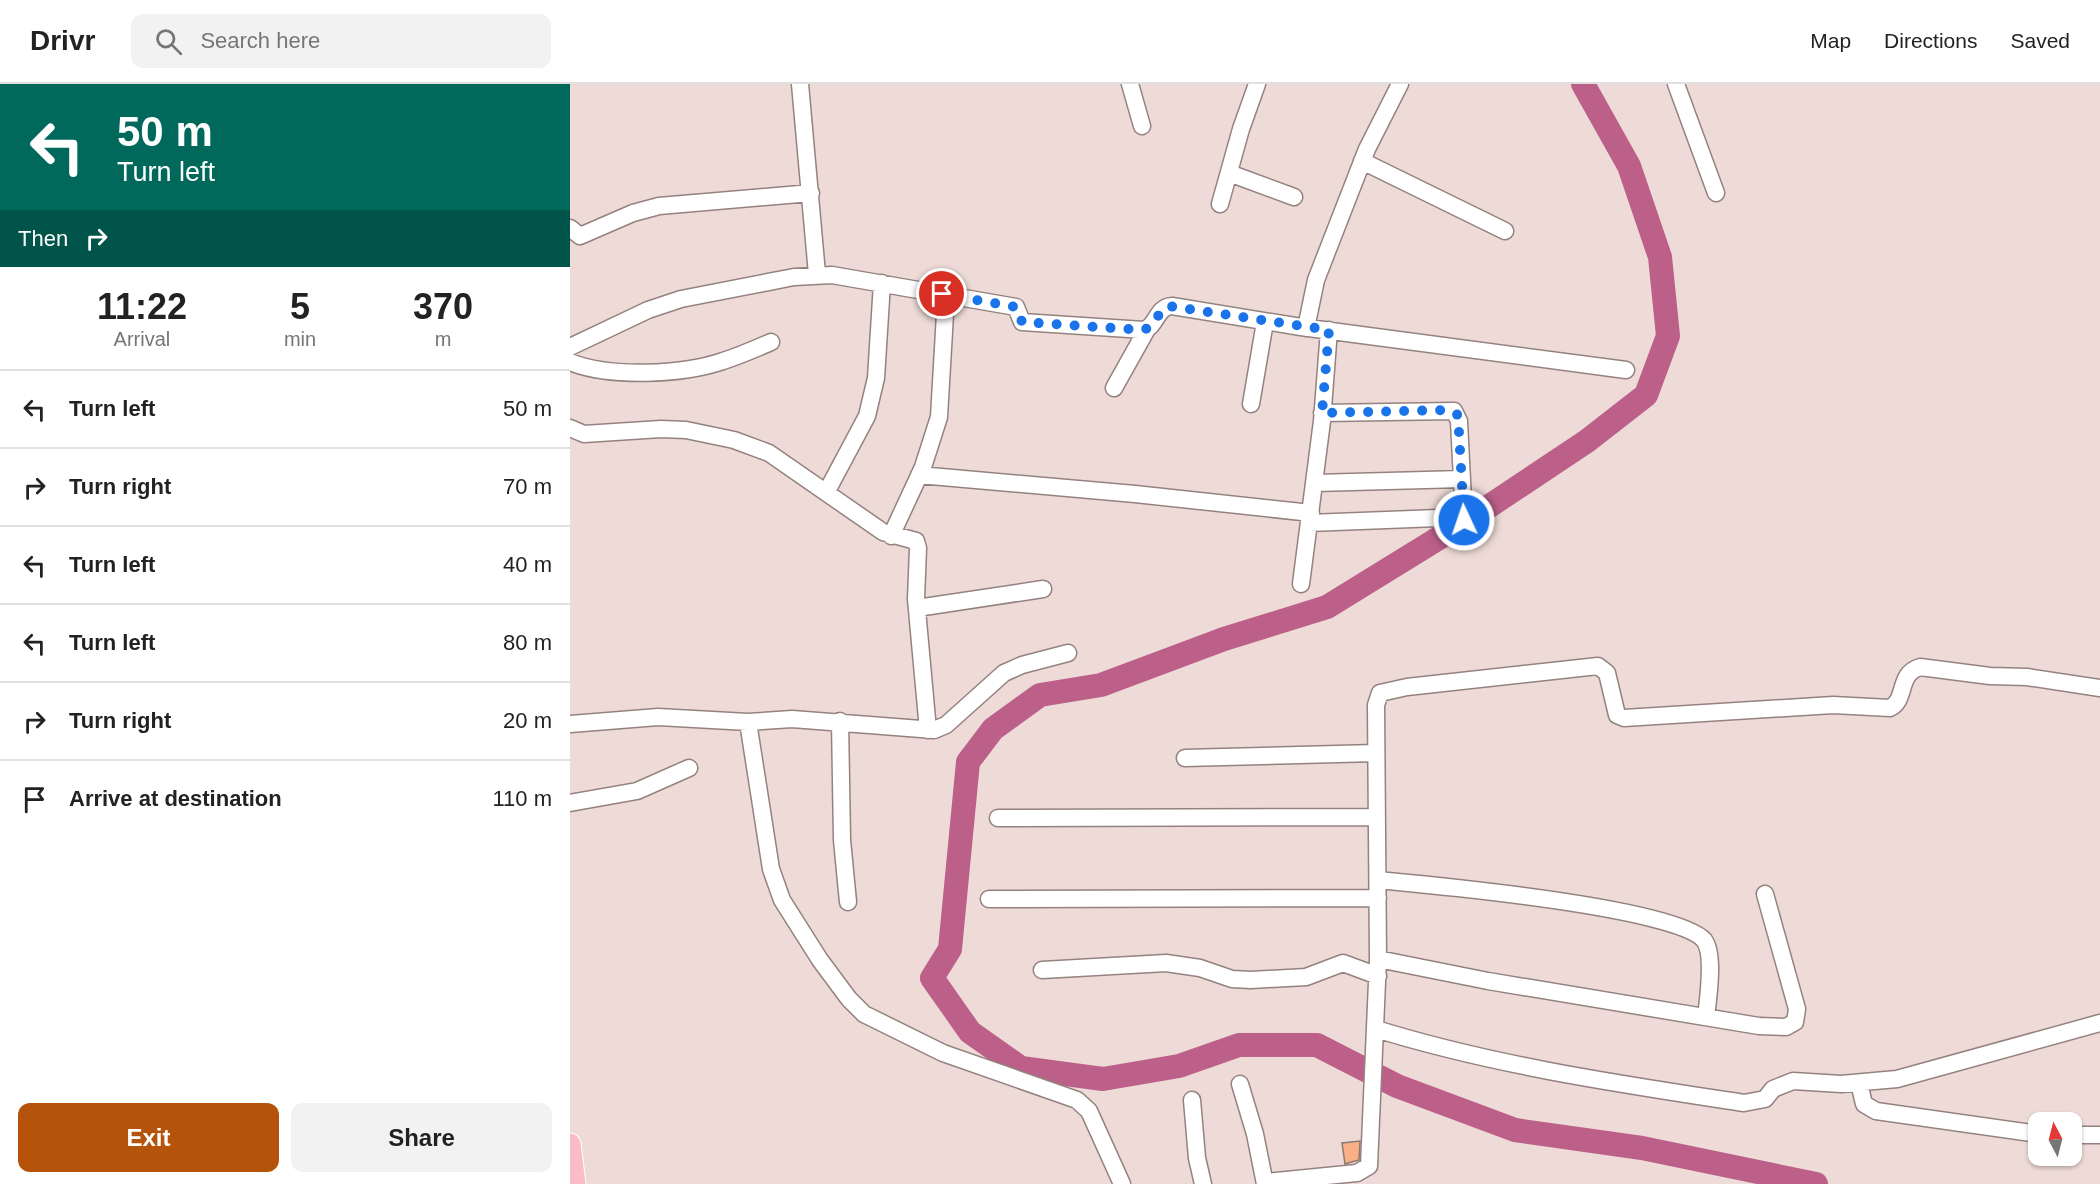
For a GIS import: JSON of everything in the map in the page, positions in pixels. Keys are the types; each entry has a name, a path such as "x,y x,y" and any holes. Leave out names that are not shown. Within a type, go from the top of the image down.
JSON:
{"main road":[{"path":"570,1144 575,1184"}],"street":[{"path":"800,84 817,274"},
{"path":"1130,84 1142,126"},
{"path":"1220,204 1257,84"},
{"path":"1306,328 1317,279 1362,161 1400,84"},
{"path":"1676,84 1716,193"},
{"path":"1362,161 1505,231"},
{"path":"1229,173 1294,197"},
{"path":"570,228 580,236 633,213 685,201 811,193"},
{"path":"570,346 648,310 681,299 732,287 817,274 1016,307 1022,322 1147,329"},
{"path":"826,491 867,416 876,378 882,283"},
{"path":"891,536 919,475 939,417 945,314 942,294"},
{"path":"1114,388 1147,329 1168,306 1306,328 1626,370"},
{"path":"1251,404 1265,322"},
{"path":"1301,584 1315,483 1329,330"},
{"path":"570,362 585,368 608,371 696,368 721,362 771,342"},
{"path":"919,475 1135,494 1310,518 1464,519 1459,421 1454,411 1322,413"},
{"path":"570,428 584,434 661,429 686,430 734,440 769,453 891,536 913,540 918,544 917,608 928,730"},
{"path":"1315,483 1462,479"},
{"path":"917,608 1043,589"},
{"path":"570,724 658,717 748,722 784,719 840,721 928,730 940,729 1004,673 1022,665 1068,653"},
{"path":"1240,1084 1255,1134 1265,1183 1366,1171 1370,1160 1378,968 1376,705 1380,693 1385,690 1592,666 1604,669 1607,673 1615,712 1623,718 1812,705 1890,708 1896,704 1904,678 1909,672 1920,668 1990,676 2027,677 2100,688"},
{"path":"840,721 842,840 848,902"},
{"path":"748,722 771,869 782,900 820,960 849,999 864,1014 943,1053 1077,1100 1089,1111 1122,1184"},
{"path":"1185,758 1376,753"},
{"path":"570,802 637,791 689,768"},
{"path":"998,818 1376,817"},
{"path":"1378,880 1509,893 1655,920 1689,929 1703,939 1710,956 1706,1017"},
{"path":"1042,969 1166,963 1200,968 1232,979 1251,980 1306,977 1343,963 1779,1027 1796,1022 1797,1009 1765,894"},
{"path":"989,899 1378,898"},
{"path":"1376,1033 1512,1065 1744,1103 1765,1099 1773,1089 1793,1081 1859,1083 1926,1073 1966,1059 2100,1023"},
{"path":"1859,1083 1864,1104 1876,1111 2028,1133"},
{"path":"1192,1100 1197,1158 1203,1184"},
{"path":"2082,1135 2100,1135"}],"building":[{"path":"1360,1141 1359,1160 1345,1164 1342,1143"}],"waterway":[{"path":"1583,84 1629,166 1660,257 1668,336 1646,395 1587,441 1473,517 1327,607 1224,639 1101,685 1040,695 993,729 968,762 950,949 932,978 970,1032 1021,1068 1103,1079 1179,1066 1239,1045 1317,1045 1397,1086 1515,1130 1642,1148 1816,1184"}],"route":[{"path":"942,294 1016,307 1022,322 1143,330 1150,327 1162,310 1172,306 1201,313 1329,330 1322,413 1447,410 1454,411 1458,415 1464,520"}]}
